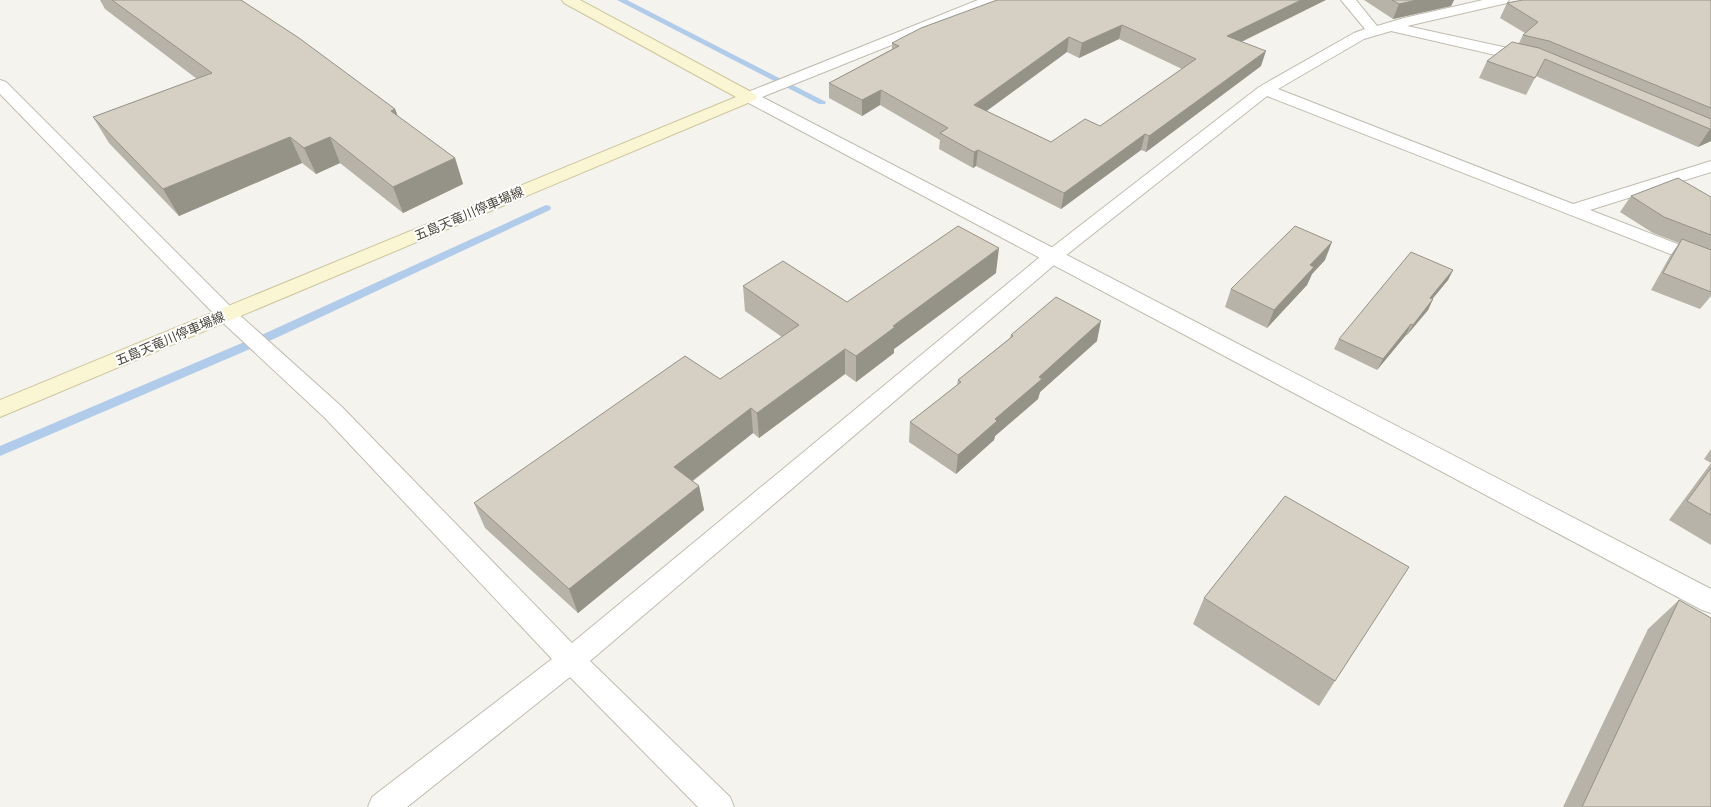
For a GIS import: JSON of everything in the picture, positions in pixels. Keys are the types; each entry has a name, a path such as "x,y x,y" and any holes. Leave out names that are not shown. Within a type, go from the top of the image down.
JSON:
{"main road":[{"path":"568,0 749,97"},
{"name":"五島天竜川停車場線","path":"0,409 749,97"}],"street":[{"path":"749,97 991,0"},
{"path":"1348,0 1374,31"},
{"path":"383,807 571,660 1053,256 1265,90 1359,36 1390,26 1502,0"},
{"path":"1390,26 1544,63"},
{"path":"0,85 226,314 334,412 571,660 719,807"},
{"path":"1265,90 1711,264"},
{"path":"749,97 1711,602"},
{"path":"1572,210 1711,166"}],"building":[{"path":"112,0 241,0 299,38 395,109 391,111 455,158 393,187 330,137 304,148 290,137 163,189 93,117 212,73"},
{"path":"997,0 1301,0 1227,36 1266,51 1149,136 1145,134 1064,193 978,150 974,152 940,133 948,128 881,90 862,100 829,83 899,46 892,43 921,28","holes":["1122,25 1196,59 1100,126 1085,119 1051,142 974,105 1069,37 1082,43"]},
{"path":"1392,0 1417,0 1399,4"},
{"path":"1523,0 1711,0 1711,108 1549,41 1523,35 1538,22 1507,3"},
{"path":"1512,42 1539,48 1711,119 1711,129 1545,59 1535,78 1487,61"},
{"path":"1678,178 1711,197 1711,235 1664,217 1631,196"},
{"path":"958,226 999,248 893,326 895,327 856,356 845,349 757,413 751,408 674,467 699,486 569,589 474,503 685,356 720,379 799,325 743,286 783,261 847,302"},
{"path":"1295,226 1332,242 1310,265 1314,267 1274,310 1231,289"},
{"path":"1682,239 1711,250 1711,292 1663,273"},
{"path":"1411,252 1453,270 1430,298 1433,299 1413,325 1411,324 1383,359 1339,339"},
{"path":"1056,297 1101,321 1039,377 1042,379 995,419 997,421 958,455 910,422 961,382 958,380 1013,336 1011,335"},
{"path":"1711,468 1711,515 1687,501"},
{"path":"1285,496 1409,567 1335,681 1204,598"},
{"path":"1679,600 1711,618 1711,807 1582,807"}],"waterway":[{"path":"621,0 822,102"},
{"path":"0,451 272,335 546,208"}]}
